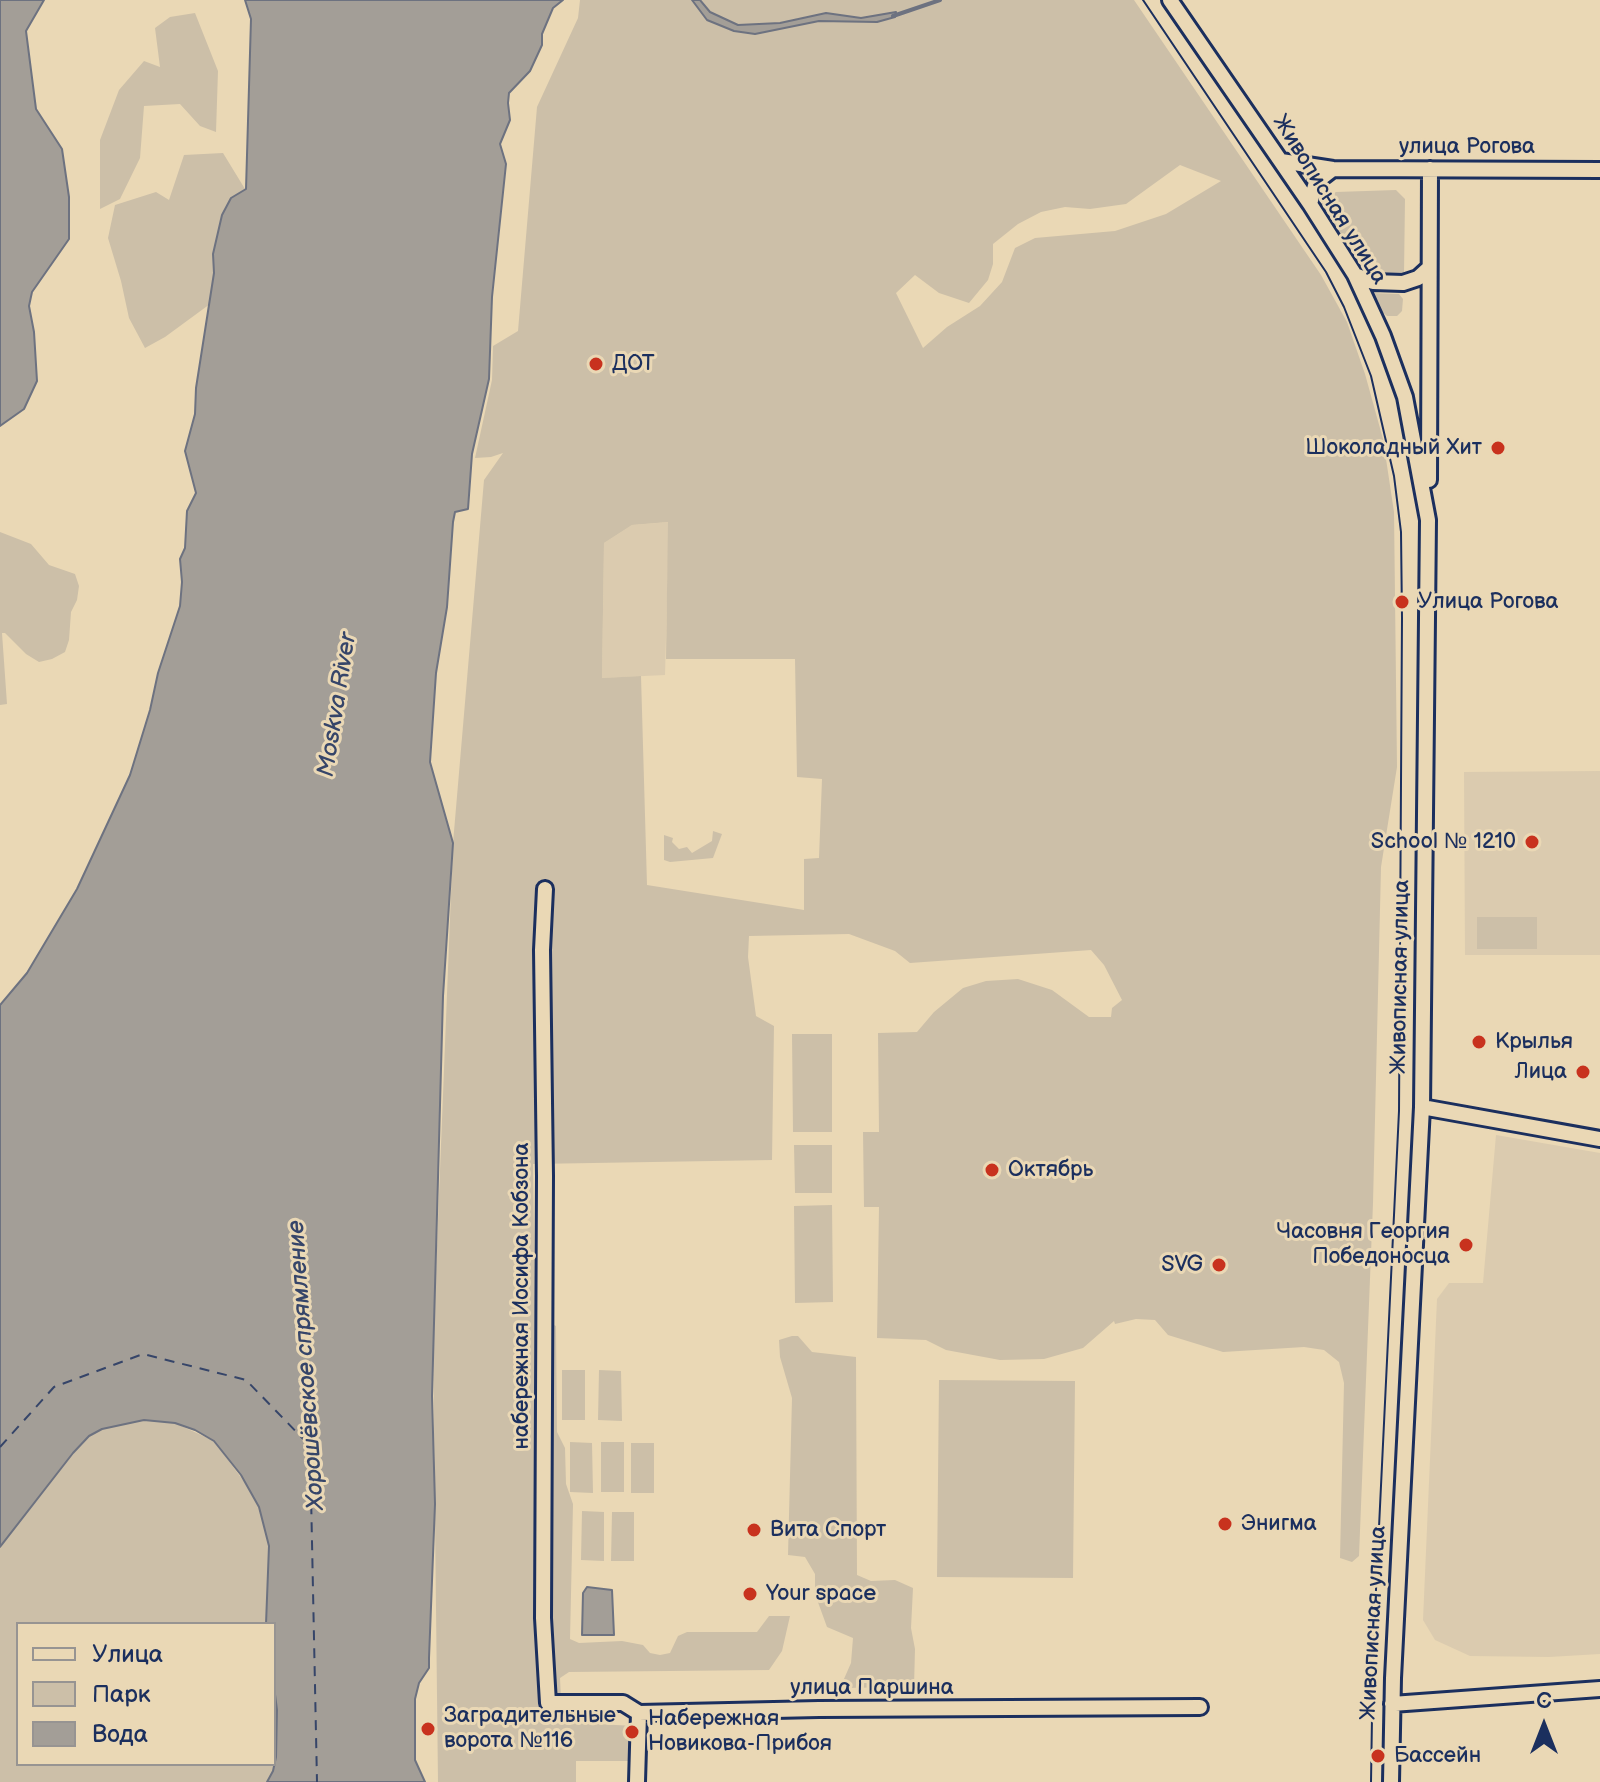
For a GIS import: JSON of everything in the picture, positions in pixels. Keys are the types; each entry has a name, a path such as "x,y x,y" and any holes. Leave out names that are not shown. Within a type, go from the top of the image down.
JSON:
{"street":[{"name":"Живописная улица","path":"1170,0 1355,275 1383,336 1405,397 1420,464 1429,529 1422,1107 1392,1704 1391,1782"},
{"name":"улица Рогова","path":"1281,161 1333,169 1600,170"},
{"path":"1310,204 1316,182 1333,169"},
{"path":"1429,529 1430,169"},
{"path":"1355,275 1373,282 1403,283 1418,278 1429,268"},
{"name":"набережная Иосифа Кобзона","path":"545,889 542,950 545,1176 543,1618 548,1703"},
{"path":"1422,1107 1600,1139"},
{"path":"1392,1704 1600,1689"},
{"name":"улица Паршина","path":"548,1703 623,1703 639,1713 1200,1707"},
{"path":"637,1782 639,1713"}],"shaded area":[{"path":"669,522 665,675 602,678 604,543 632,525"},
{"name":"School № 1210","path":"1600,771 1600,955 1465,955 1464,772"},
{"path":"1496,1135 1600,1153 1600,1654 1470,1656 1435,1640 1423,1620 1437,1299 1449,1283 1483,1283"}],"green space":[{"path":"580,0 692,0 707,20 734,31 755,34 819,21 877,22 895,12 861,18 826,13 780,23 738,25 710,12 700,0 1134,0 1321,275 1347,322 1383,439 1394,512 1397,767 1381,867 1373,1203 1359,1556 1352,1562 1340,1558 1344,1383 1339,1362 1324,1350 1304,1347 1223,1352 1168,1335 1155,1320 1136,1319 1115,1324 1114,1321 1083,1348 1044,1359 1000,1360 946,1350 926,1340 877,1338 879,1207 864,1207 863,1132 879,1132 878,1033 917,1032 934,1012 963,988 986,981 1018,979 1052,990 1089,1017 1111,1017 1112,1008 1122,1000 1104,965 1091,950 910,963 895,951 849,934 749,936 748,957 756,1016 774,1026 772,1160 533,1164 535,1306 537,1316 556,1326 557,1432 565,1448 566,1484 573,1504 570,1639 579,1643 622,1641 643,1645 650,1653 660,1655 670,1653 678,1636 687,1632 757,1632 769,1616 790,1616 782,1651 769,1670 569,1672 560,1678 562,1722 634,1726 633,1761 576,1761 576,1782 438,1782 433,1346 453,843 484,480 503,453 475,458 492,380 493,346 518,331 537,107 578,18","holes":["1180,165 1221,181 1166,214 1115,231 1035,238 1015,248 1002,282 980,306 947,327 923,348 896,293 915,275 939,293 969,303 988,280 993,264 993,244 1018,224 1041,212 1065,207 1090,209 1126,204","668,522 666,659 795,659 797,777 822,779 819,858 804,859 804,910 647,885 641,676 602,678 604,543 632,525"]},
{"path":"195,13 218,71 216,132 200,126 180,104 144,106 140,158 120,199 100,209 100,140 119,90 144,61 160,67 155,28 170,17"},
{"path":"223,153 245,189 231,198 222,215 213,254 210,304 145,348 129,318 108,238 115,205 156,192 169,200 184,155"},
{"path":"1396,190 1405,199 1404,274 1401,278 1363,275 1319,206 1336,192"},
{"path":"1372,293 1399,294 1403,299 1402,311 1397,316 1387,316 1380,310"},
{"path":"0,532 31,544 49,565 75,574 79,586 71,612 65,652 39,662 2,633 7,704 0,705"},
{"path":"713,831 722,834 713,858 664,860 664,835 673,838 672,842 679,849 687,847 692,853 712,841"},
{"path":"1477,917 1537,917 1537,949 1477,949"},
{"path":"792,1034 832,1034 832,1132 793,1132"},
{"path":"794,1145 832,1145 832,1193 795,1193"},
{"path":"832,1205 833,1302 795,1303 794,1206"},
{"path":"798,1336 812,1352 856,1357 857,1575 871,1581 895,1580 913,1588 911,1628 915,1649 914,1687 840,1688 851,1663 853,1638 827,1627 815,1594 815,1574 805,1557 788,1555 792,1398 780,1357 779,1340"},
{"path":"562,1370 585,1370 585,1420 562,1420"},
{"path":"599,1370 621,1371 622,1421 598,1420"},
{"path":"939,1380 1075,1381 1073,1578 937,1577"},
{"path":"144,1420 175,1423 214,1441 251,1491 259,1507 269,1547 266,1622 16,1622 16,1766 274,1766 267,1782 0,1782 0,1547 73,1453 89,1436 102,1429"},
{"path":"570,1442 592,1443 593,1493 570,1492"},
{"path":"601,1442 624,1442 624,1492 601,1492"},
{"path":"631,1443 654,1443 654,1493 631,1493"},
{"path":"582,1511 604,1512 604,1561 581,1560"},
{"path":"612,1512 634,1512 634,1561 611,1561"}],"water":[{"path":"0,0 44,0 26,31 36,109 62,149 69,197 69,239 32,292 29,306 37,381 24,409 0,426"},
{"path":"245,0 563,0 553,8 530,71 509,93 510,120 500,144 506,164 492,297 489,379 472,454 468,509 455,512 453,522 447,607 436,673 430,762 453,843 443,996 432,1396 435,1504 429,1668 419,1683 415,1699 415,1760 425,1782 267,1782 276,1766 277,1710 276,1622 266,1622 269,1546 259,1507 241,1475 214,1441 195,1430 175,1423 144,1420 102,1429 89,1436 0,1547 0,1005 27,973 77,889 130,775 180,606 180,559 185,548 187,511 196,493 185,451 195,414 196,388 214,273 213,254 222,215 231,198 246,189 251,19"},
{"path":"692,0 700,0 710,12 738,25 780,23 826,13 861,18 896,12 895,17 877,22 819,21 755,34 734,31 707,20"},
{"path":"587,1587 612,1590 614,1635 582,1635 583,1593"}],"waterway":[{"path":"893,16 940,0"}],"ferry route":[{"path":"0,1447 54,1387 143,1354 246,1380 310,1446 317,1782"}],"tram line":[{"path":"1143,0 1326,272 1344,307 1371,376 1394,476 1401,532 1402,618 1399,1111 1373,1652 1371,1782"}],"place":[{"name":"ДОТ","path":"596,364"},
{"name":"Шоколадный Хит","path":"1498,448"},
{"name":"Улица Рогова","path":"1402,602"},
{"name":"School № 1210","path":"1532,842"},
{"name":"Крылья","path":"1479,1042"},
{"name":"Лица","path":"1583,1072"},
{"name":"Октябрь","path":"992,1170"},
{"name":"Часовня Георгия Победоносца","path":"1466,1245"},
{"name":"SVG","path":"1219,1265"},
{"name":"Энигма","path":"1225,1524"},
{"name":"Вита Спорт","path":"754,1530"},
{"name":"Your space","path":"750,1594"},
{"name":"Заградительные ворота №116","path":"428,1729"},
{"name":"Набережная Новикова-Прибоя","path":"632,1732"},
{"name":"Бассейн","path":"1378,1756"}],"water label":[{"name":"Moskva River","path":"338,705"},
{"name":"Хорошёвское спрямление","path":"307,1365"}]}
